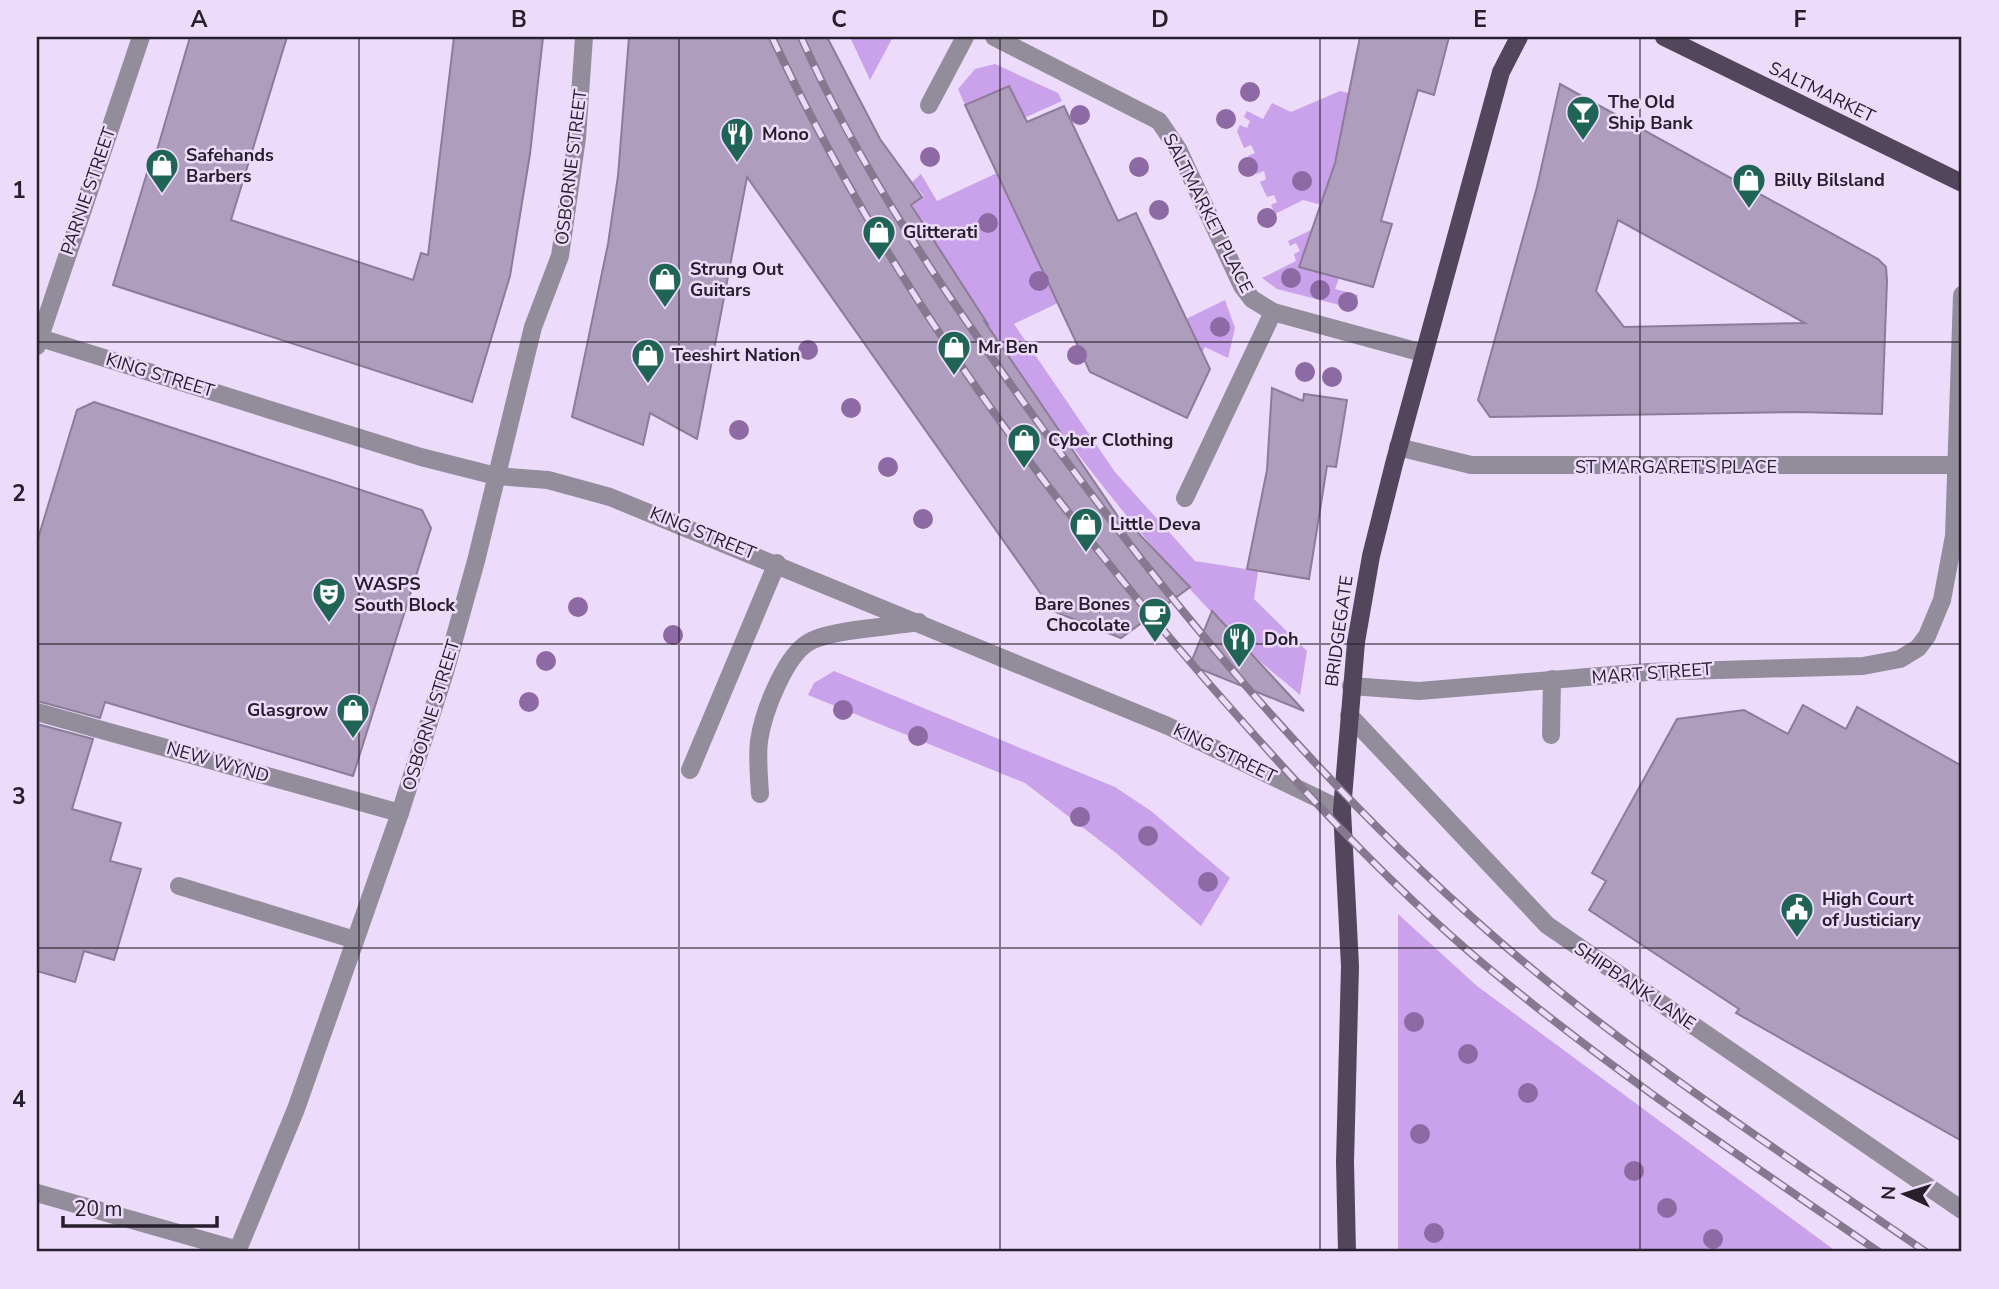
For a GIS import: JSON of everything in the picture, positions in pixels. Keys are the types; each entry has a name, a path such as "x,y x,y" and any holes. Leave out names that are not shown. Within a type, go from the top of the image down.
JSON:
{"main road":[{"name":"BRIDGEGATE","path":"1347,1252 1345,1162 1350,966 1342,810 1352,686 1371,556 1398,447 1501,72 1519,37"},
{"name":"SALTMARKET","path":"1664,37 1962,183"}],"street":[{"name":"PARNIE STREET","path":"38,340 141,37"},
{"name":"OSBORNE STREET","path":"237,1251 296,1109 400,813 445,672 533,327 560,256 577,138 584,37"},
{"path":"929,105 965,37"},
{"name":"SALTMARKET PLACE","path":"994,37 1159,121 1178,149 1242,286 1252,299 1272,312 1423,353"},
{"name":"MART STREET","path":"1352,686 1419,691 1740,667 1884,663 1900,659 1918,648 1934,620 1950,565 1962,295"},
{"path":"1185,498 1272,312"},
{"name":"KING STREET","path":"38,340 421,457 496,476 548,480 610,497 777,563 1168,726 1342,810"},
{"name":"ST MARGARET'S PLACE","path":"1398,447 1471,465 1956,465"},
{"path":"690,770 777,563"},
{"path":"760,794 759,741 766,711 785,671 800,648 821,637 919,622"},
{"path":"1551,734 1552,679"},
{"name":"NEW WYND","path":"37,712 400,813"},
{"name":"SHIPBANK LANE","path":"1349,715 1547,925 1962,1210"},
{"path":"179,886 355,940"},
{"path":"37,1193 237,1251"}],"shaded area":[{"path":"850,37 893,37 870,80"},
{"path":"995,64 1058,93 1062,101 1024,118 1001,105 971,119 969,113 977,108 973,101 965,105 958,89 975,69"},
{"path":"1340,91 1353,94 1334,163 1344,166 1322,205 1303,200 1275,214 1271,205 1277,202 1274,195 1267,197 1260,182 1266,179 1264,171 1256,174 1248,156 1255,153 1251,145 1244,148 1237,131 1240,125 1247,128 1250,121 1244,117 1247,111 1263,119 1272,103 1291,112"},
{"path":"997,173 1058,303 1014,324 1115,472 1195,561 1258,571 1254,599 1307,651 1300,695 1261,662 1212,613 1117,504 1028,386 912,204 924,196 912,182 921,174 937,201"},
{"path":"1311,230 1336,236 1339,278 1335,289 1358,295 1355,309 1277,289 1262,278 1296,261 1294,254 1300,251 1296,243 1290,246 1288,241"},
{"path":"1225,300 1235,328 1228,358 1205,347 1195,367 1186,319"},
{"path":"834,671 1115,787 1151,811 1230,878 1201,926 1116,853 1025,783 808,695 814,683"},
{"path":"1398,914 1477,986 1837,1252 1398,1252"}],"building":[{"path":"190,37 287,37 231,220 413,280 421,253 428,255 454,37 543,37 530,154 510,276 472,402 113,285 150,163 153,164"},
{"path":"629,37 827,37 880,139 922,197 911,205 987,323 985,322 1119,518 1122,516 1190,587 1121,638 1053,611 747,177 697,439 650,413 643,445 572,417 608,244 618,176"},
{"path":"1360,37 1449,37 1434,95 1418,90 1381,221 1392,224 1373,287 1299,267 1335,163"},
{"path":"1560,84 1878,259 1886,267 1887,281 1882,414 1797,412 1490,417 1478,400 1537,187","holes":["1618,220 1805,323 1624,327 1596,291"]},
{"path":"1009,86 1027,122 1064,106 1118,221 1136,213 1210,369 1187,418 1090,372 965,105"},
{"path":"1272,388 1303,401 1304,394 1347,400 1336,467 1327,466 1309,579 1247,569 1267,470"},
{"path":"94,402 422,510 431,528 353,776 105,702 100,718 37,701 37,542 77,410"},
{"path":"1212,611 1304,711 1190,665"},
{"name":"High Court of Justiciary","path":"1803,705 1846,729 1857,707 1962,766 1962,1141 1736,1013 1739,1009 1589,910 1606,881 1592,873 1677,719 1744,710 1788,734"},
{"path":"37,724 93,739 72,809 121,823 110,861 141,869 114,960 84,951 75,982 37,971"}],"railway":[{"path":"772,37 863,211 914,295 969,376 1085,535 1275,758 1374,863 1480,961 1577,1038 1676,1111 1879,1252"},
{"path":"801,37 875,180 932,271 993,359 1130,545 1242,682 1301,748 1425,874 1542,977 1649,1060 1926,1252"}],"place":[{"name":"The Old Ship Bank","path":"1583,142"},
{"name":"Mono","path":"737,164"},
{"name":"Safehands Barbers","path":"162,195"},
{"name":"Billy Bilsland","path":"1749,210"},
{"name":"Glitterati","path":"879,262"},
{"name":"Strung Out Guitars","path":"665,309"},
{"name":"Mr Ben","path":"954,377"},
{"name":"Teeshirt Nation","path":"648,385"},
{"name":"Cyber Clothing","path":"1024,470"},
{"name":"Little Deva","path":"1086,554"},
{"name":"WASPS South Block","path":"329,624"},
{"name":"Bare Bones Chocolate","path":"1155,644"},
{"name":"Doh","path":"1239,669"},
{"name":"Glasgrow","path":"353,740"},
{"name":"High Court of Justiciary","path":"1797,939"}]}
